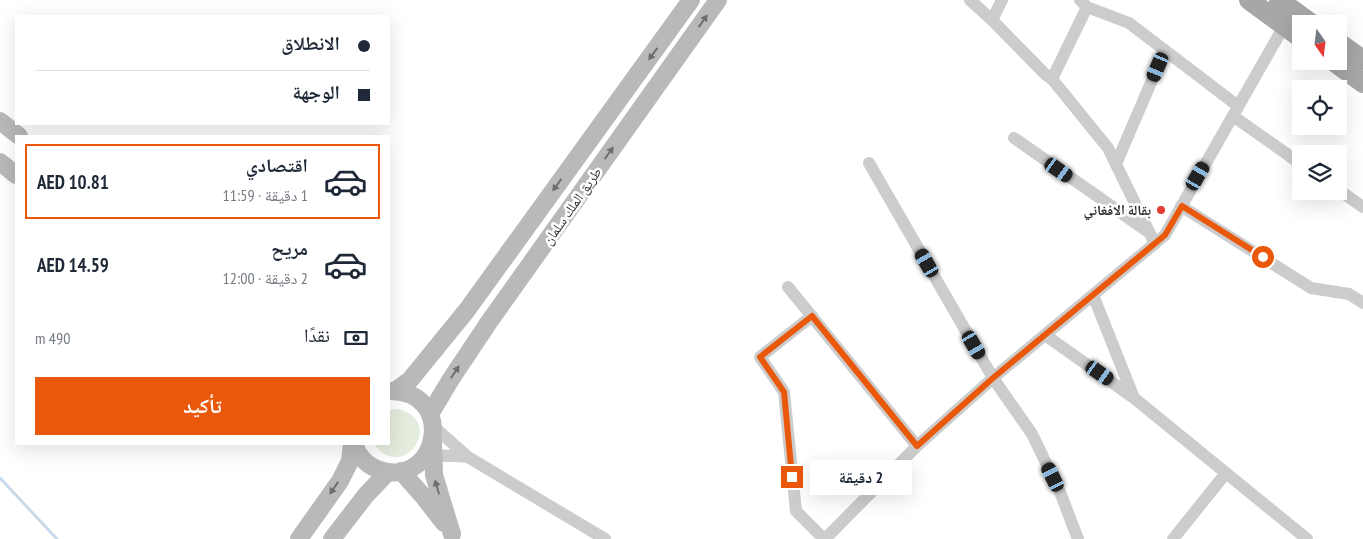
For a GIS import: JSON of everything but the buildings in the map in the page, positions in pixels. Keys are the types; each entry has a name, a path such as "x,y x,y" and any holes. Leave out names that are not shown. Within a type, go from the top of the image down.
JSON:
{"main road":[{"name":"طريق الملك سلمان","path":"392,391 410,380 467,310 691,0"},
{"name":"طريق الملك سلمان","path":"428,458 432,426 451,379 489,322 718,0"},
{"path":"1249,0 1292,32"},
{"path":"1279,0 1300,15"},
{"path":"1348,49 1363,60"},
{"path":"1345,70 1363,83"},
{"path":"0,121 18,135"},
{"path":"0,162 15,174"},
{"path":"392,391 406,393 424,405 432,426"},
{"path":"299,539 340,481 350,462 353,445"},
{"path":"354,445 366,462 376,469 395,472 423,496 454,536"},
{"path":"332,539 366,495 395,472 412,467 428,458 454,536"}],"street":[{"path":"970,0 1052,79 1108,148 1154,244"},
{"path":"992,20 1002,0"},
{"path":"1052,79 1084,3 1129,23 1165,50 1292,157"},
{"path":"812,316 760,357 784,392 796,511 825,539 917,446 993,378 1165,235 1284,26"},
{"path":"1116,164 1165,50"},
{"path":"1014,138 1149,232"},
{"path":"869,163 993,378 1032,434 1060,492 1078,539"},
{"path":"1347,196 1363,207"},
{"path":"1182,206 1311,288 1348,294 1363,303"},
{"path":"788,286 917,446"},
{"path":"1092,295 1134,398"},
{"path":"1045,335 1134,398 1307,539"},
{"path":"432,426 468,457 605,539"},
{"path":"428,458 448,455 468,457"},
{"path":"1173,539 1226,473"}],"green space":[{"path":"397,409 412,415 419,424 420,435 416,446 408,454 397,457 386,455 375,445 390,445 390,410"}],"waterway":[{"path":"0,478 57,539"}],"place":[{"name":"بقالة الافغاني","path":"1161,210"}],"route":[{"path":"792,477 784,392 760,357 812,316 917,446 993,378 1165,235 1182,206 1263,257"}]}
